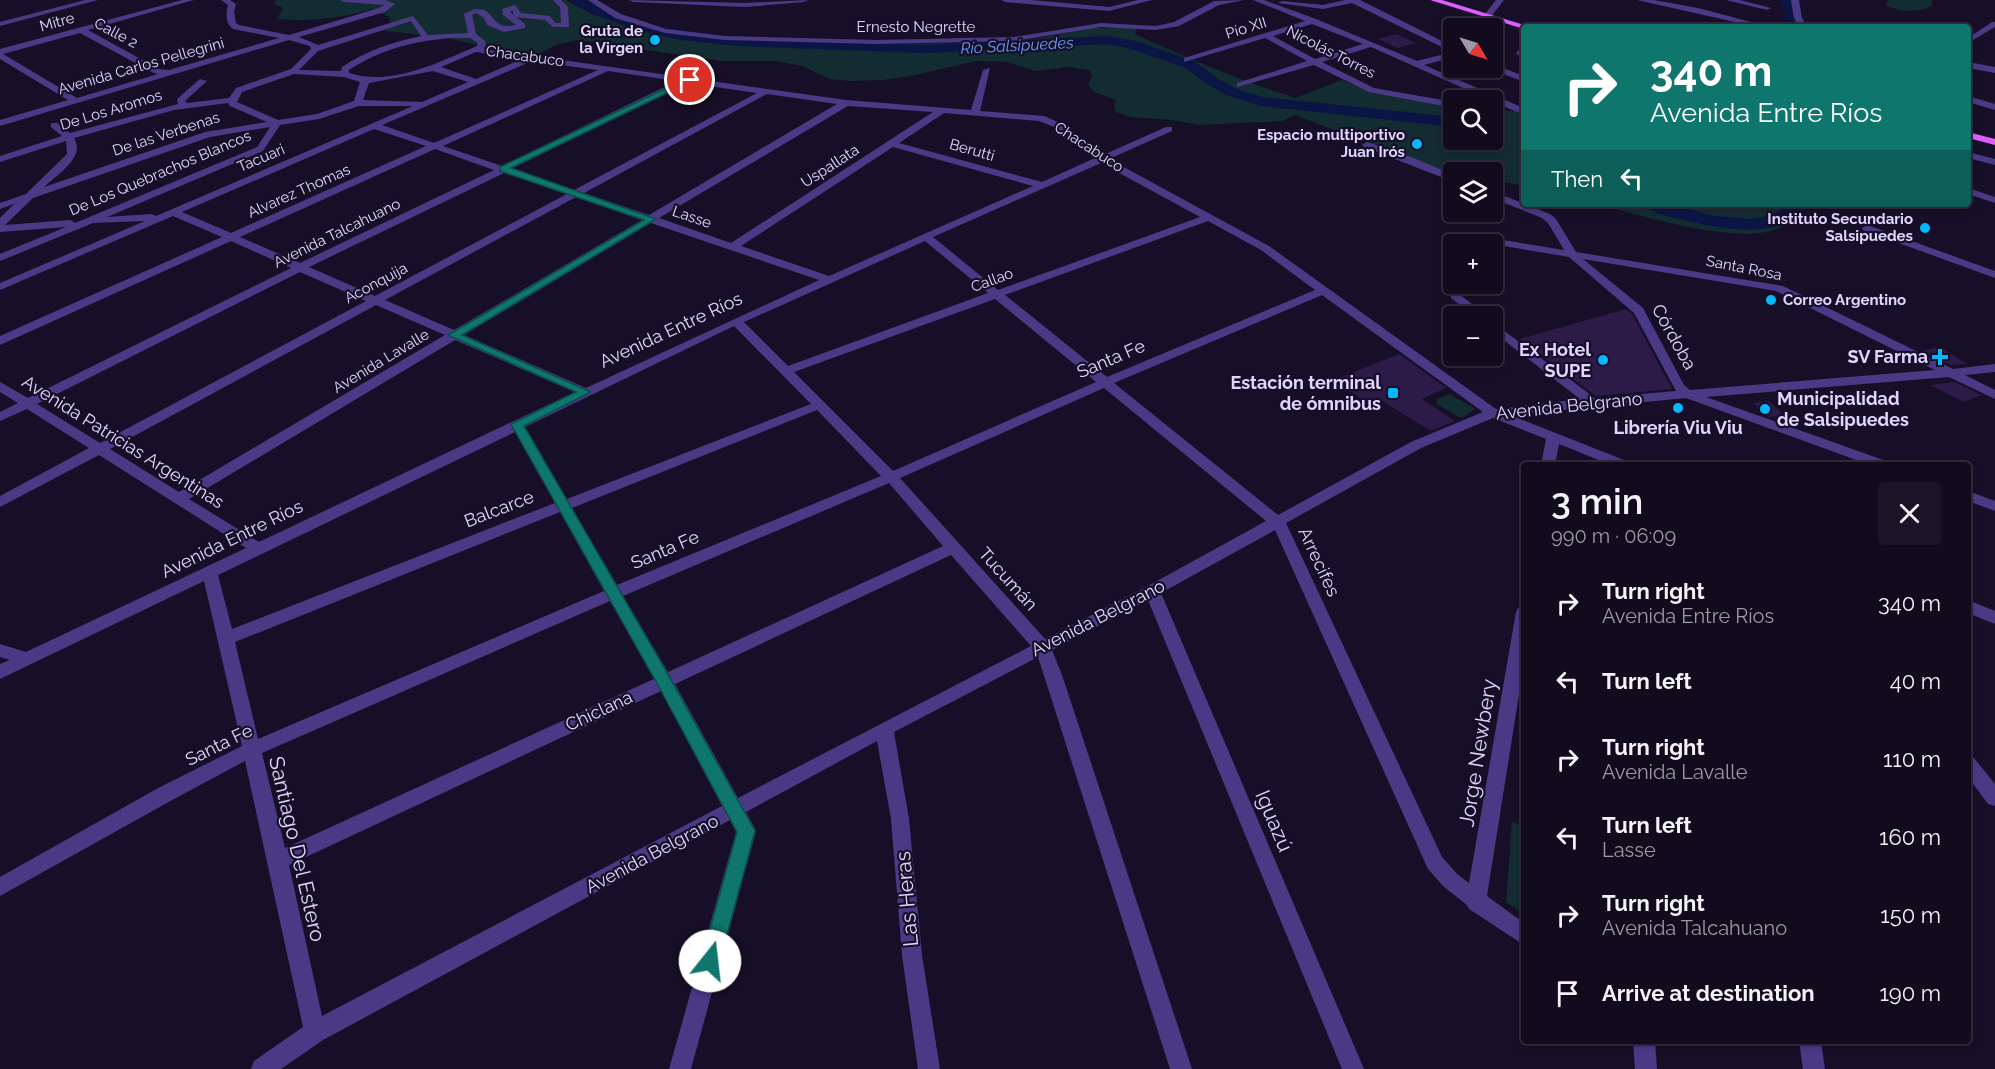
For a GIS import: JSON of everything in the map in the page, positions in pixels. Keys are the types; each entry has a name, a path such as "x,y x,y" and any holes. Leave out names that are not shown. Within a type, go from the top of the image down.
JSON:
{"main road":[{"path":"1434,0 1521,25"},
{"path":"1971,136 1995,142"}],"street":[{"path":"0,24 94,0"},
{"name":"Mitre","path":"0,53 190,0"},
{"name":"Avenida Carlos Pellegrini","path":"0,123 291,38 382,10 391,4 380,1 344,0"},
{"path":"472,35 468,14 475,11 482,12 488,17 490,23 504,30 522,26 506,13 506,9 515,7 518,15 547,18 553,26 566,25 563,18 564,7 556,0"},
{"name":"Ernesto Negrette","path":"592,0 618,16 665,31 725,38 877,42 1014,39 1101,25 1156,28 1176,24 1217,3 1240,0"},
{"path":"633,0 745,5 804,0"},
{"path":"1005,0 1109,9 1148,0"},
{"path":"1256,0 1313,7 1355,1 1443,46"},
{"path":"1256,0 1371,44 1521,108"},
{"path":"1488,17 1500,0"},
{"path":"1641,0 1680,3 1755,24"},
{"path":"1730,0 1767,8"},
{"path":"1794,0 1801,24"},
{"path":"230,1 232,24 236,27 291,38 308,43 315,49"},
{"path":"1718,24 1727,16"},
{"path":"232,100 239,90 294,71 315,49 357,35 413,18 426,38"},
{"name":"Pío XII","path":"1187,60 1313,21"},
{"path":"1971,39 1995,24"},
{"name":"Calle 2","path":"81,30 157,71 171,73"},
{"path":"357,35 367,39"},
{"path":"294,71 345,74 365,81 397,77 434,68 476,50 481,47 482,42 472,35 426,38 387,48 353,63 345,69 345,74"},
{"name":"Nicolás Torres","path":"1268,36 1372,90 1443,103"},
{"path":"377,44 387,48"},
{"path":"1240,85 1371,44"},
{"name":"Chacabuco","path":"476,50 846,103 1041,118 1057,125 1102,159 1265,248 1493,413 1616,462"},
{"path":"0,53 76,101"},
{"path":"1418,64 1443,56"},
{"name":"Tacuari","path":"0,286 533,57"},
{"path":"1971,66 1995,70"},
{"path":"434,68 474,81"},
{"name":"Alvarez Thomas","path":"0,341 609,68"},
{"path":"975,112 987,70"},
{"path":"1503,70 1521,78"},
{"name":"Avenida Talcahuano","path":"0,417 299,268 690,80"},
{"path":"183,104 180,101 203,81"},
{"path":"365,81 358,102 427,103"},
{"name":"Aconquija","path":"0,501 767,91"},
{"name":"De Los Aromos","path":"0,159 183,104 232,100"},
{"name":"De Los Quebrachos Blancos","path":"0,258 260,149 275,128 275,122 233,104 232,100"},
{"path":"1971,100 1995,107"},
{"name":"De las Verbenas","path":"0,206 208,134 333,113 358,102"},
{"name":"Avenida Lavalle","path":"178,499 846,103"},
{"path":"1503,109 1521,109"},
{"name":"Uspallata","path":"732,247 894,144 943,110"},
{"path":"0,224 72,155 75,148 69,138 54,125"},
{"name":"Lasse","path":"375,126 828,279"},
{"name":"Avenida Entre Ríos","path":"0,672 736,321 1169,129"},
{"name":"Berutti","path":"894,144 1042,185"},
{"path":"1368,145 1443,174"},
{"path":"260,149 264,154 288,162"},
{"path":"1971,156 1995,162"},
{"path":"1971,192 1995,200"},
{"name":"Córdoba","path":"1503,198 1521,206"},
{"name":"Córdoba","path":"1524,207 1552,221 1572,254 1640,311 1679,387 1686,394 1876,462"},
{"path":"0,229 168,214 231,238 585,392"},
{"name":"Callao","path":"786,371 1209,217"},
{"path":"1867,228 1993,271 1995,284"},
{"name":"Arrecifes","path":"925,236 1277,522 1284,531 1435,863 1450,880 1476,902 1521,933"},
{"name":"Santa Rosa","path":"1503,243 1779,288 1995,395"},
{"name":"Santa Fe","path":"0,887 167,793 251,750 1324,290"},
{"path":"1455,296 1468,306"},
{"name":"Tucumán","path":"736,321 891,477 1042,646 1054,675 1181,1069"},
{"path":"1503,334 1592,402"},
{"name":"Avenida Belgrano","path":"262,1069 315,1032 884,729 1152,591 1416,445 1493,413 1592,402 1995,368"},
{"name":"Avenida Patricias Argentinas","path":"0,386 97,450 257,548"},
{"name":"Balcarce","path":"227,638 819,405"},
{"path":"517,424 612,594 664,681 746,831 680,1069"},
{"path":"1549,462 1553,437"},
{"path":"1971,497 1995,506"},
{"name":"Chiclana","path":"278,861 954,547"},
{"name":"Santiago Del Estero","path":"210,572 278,861 315,1032"},
{"name":"Iguazú","path":"1152,591 1353,1069"},
{"path":"1971,607 1995,618"},
{"name":"Jorge Newbery","path":"1476,902 1521,630"},
{"path":"0,650 26,659"},
{"name":"Las Heras","path":"884,729 900,819 912,955 929,1069"},
{"path":"1971,767 1995,798"},
{"path":"1644,1044 1646,1069"},
{"path":"1810,1044 1814,1069"}],"green space":[{"path":"276,0 566,0 592,14 632,28 724,40 897,44 1008,42 1086,28 1135,28 1137,31 1135,34 1174,52 1295,98 1342,80 1366,90 1443,106 1443,150 1503,150 1503,110 1521,111 1521,185 1503,182 1503,162 1443,162 1443,172 1295,115 1282,121 1199,125 1172,120 1130,117 1116,112 1114,106 1116,100 1094,92 1088,84 1092,77 1090,70 1069,67 1035,71 1008,62 976,61 911,76 850,81 830,79 802,66 776,61 722,61 577,40 556,45 533,57 442,37 384,31 384,28 391,24 389,17 373,9 326,18 277,19 283,8 274,4"},
{"path":"1888,0 1932,0 1932,6 1915,11 1903,10 1886,5"},
{"path":"1609,207 1808,207 1781,227 1752,233 1708,230"},
{"path":"1450,394 1475,409 1464,417 1458,417 1436,403 1437,399"},
{"path":"1512,822 1521,825 1521,912 1506,902"}],"building":[{"path":"1396,34 1416,43 1398,48 1378,39"},
{"name":"Ex Hotel SUPE","path":"1626,309 1632,314 1672,389 1596,396 1520,339"},
{"name":"SV Farma","path":"1940,347 1967,364 1951,365 1922,351"},
{"name":"Estación terminal de ómnibus","path":"1399,354 1446,388 1422,399 1455,421 1431,431 1382,401 1363,400 1334,380"},
{"path":"1954,382 1982,395 1964,402 1930,385"},
{"name":"Municipalidad de Salsipuedes","path":"1769,401 1785,416 1769,417 1753,403"}],"waterway":[{"name":"Río Salsipuedes","path":"574,0 626,22 653,30 709,40 925,49 1107,40 1131,44 1189,64 1215,83 1234,93 1262,101 1443,121"},
{"name":"Río Salsipuedes","path":"1787,0 1794,24"},
{"name":"Río Salsipuedes","path":"1661,207 1697,218 1750,224 1777,220 1796,207"}],"place":[{"name":"Gruta de la Virgen","path":"655,40"},
{"name":"Espacio multiportivo Juan Irós","path":"1417,144"},
{"name":"Instituto Secundario Salsipuedes","path":"1925,228"},
{"name":"Correo Argentino","path":"1771,300"},
{"name":"SV Farma","path":"1940,357"},
{"name":"Ex Hotel SUPE","path":"1603,360"},
{"name":"Estación terminal de ómnibus","path":"1393,393"},
{"name":"Librería Viu Viu","path":"1678,408"},
{"name":"Municipalidad de Salsipuedes","path":"1765,409"}],"route":[{"path":"690,80 503,169 652,219 454,335 585,392 517,424 612,594 664,681 746,831 710,961"}]}
